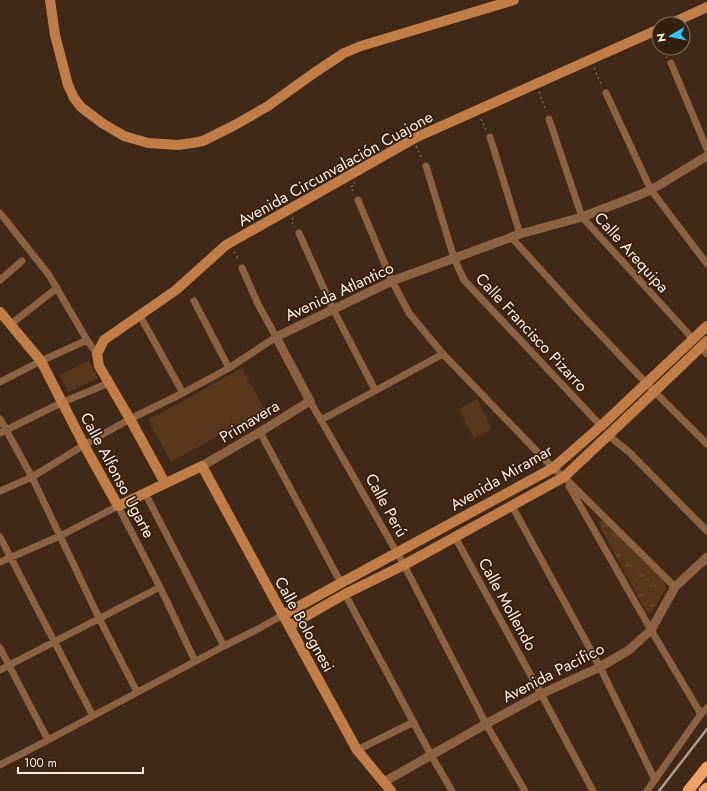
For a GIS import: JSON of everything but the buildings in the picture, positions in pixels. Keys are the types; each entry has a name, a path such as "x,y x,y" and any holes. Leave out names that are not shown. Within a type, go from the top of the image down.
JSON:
{"highway":[{"path":"688,791 707,767"},
{"path":"704,791 707,788"}],"main road":[{"path":"50,0 55,35 68,85 74,98 81,107 102,123 124,136 148,143 178,145 204,141 235,125 268,106 344,53 361,46 514,0"},
{"path":"687,16 707,7"},
{"name":"Avenida Circunvalación Cuajone","path":"97,354 104,340 176,290 229,244 284,212 413,139 651,33"},
{"name":"Calle Alfonso Ugarte","path":"0,312 41,361 84,445 118,506"},
{"name":"Avenida Miramar","path":"282,616 552,468 600,426 707,326"},
{"name":"Avenida Miramar","path":"288,626 345,594 404,565 564,477 655,391 705,347"},
{"path":"97,354 99,366 165,483"},
{"path":"118,506 202,466"},
{"name":"Calle Bolognesi","path":"202,466 282,616 357,750 391,791"}],"street":[{"path":"671,63 707,149"},
{"path":"606,93 651,190 706,260"},
{"name":"Calle Arequipa","path":"548,119 582,218 693,339"},
{"path":"490,137 520,234"},
{"name":"Avenida Atlantico","path":"0,491 32,477 130,419 229,368 276,337 392,281 520,234 582,218 651,190 707,156"},
{"name":"Calle Francisco Pizarro","path":"426,166 454,258 464,280 600,426"},
{"path":"358,200 392,281 409,313 443,354 552,468 564,477 675,587"},
{"path":"0,213 49,275 87,340 97,354"},
{"path":"298,233 333,309 375,390"},
{"path":"511,237 573,306 646,383 707,444"},
{"path":"0,280 22,262"},
{"name":"Calle Perú","path":"242,268 258,304 310,401 404,565 486,724 525,791"},
{"path":"11,324 57,288"},
{"path":"194,301 229,368"},
{"path":"140,316 182,393"},
{"path":"0,382 87,340"},
{"path":"321,420 443,354"},
{"path":"3,432 63,402 109,383"},
{"name":"Primavera","path":"202,466 310,401"},
{"path":"0,419 3,432 32,477 99,618 137,692"},
{"path":"260,432 341,583"},
{"path":"608,435 629,452 707,531"},
{"path":"564,477 651,630 701,714"},
{"path":"145,493 224,646"},
{"path":"0,562 60,536 118,506"},
{"name":"Calle Alfonso Ugarte","path":"118,506 160,587 195,661"},
{"path":"512,506 600,667 655,780"},
{"path":"0,537 93,716"},
{"name":"Calle Mollendo","path":"455,537 542,694 593,791"},
{"name":"Avenida Pacifico","path":"384,782 486,724 542,694 600,667 629,650 651,630 675,587 707,557"},
{"path":"0,670 160,587"},
{"path":"345,594 431,755 452,791"},
{"path":"1,762 48,740 282,616"},
{"path":"0,648 48,740"},
{"path":"647,791 701,714 707,708"},
{"path":"357,750 414,722"}],"path":[{"path":"666,56 671,63"},
{"path":"590,60 606,93"},
{"path":"536,84 548,119"},
{"path":"477,111 490,137"},
{"path":"413,139 426,166"},
{"path":"345,178 348,183 354,182 355,184 351,187 358,200"},
{"path":"284,212 287,216 292,215 294,217 291,221 298,233"},
{"path":"229,244 231,247 236,246 237,248 234,252 239,260 236,263 242,268"}],"green space":[{"path":"89,360 98,378 68,392 60,375"},
{"path":"242,368 265,410 171,462 148,420"},
{"path":"477,399 492,429 474,439 459,409"},
{"path":"604,520 665,581 666,588 652,612 647,613 598,523"}],"railway":[{"path":"659,791 707,729"}]}
